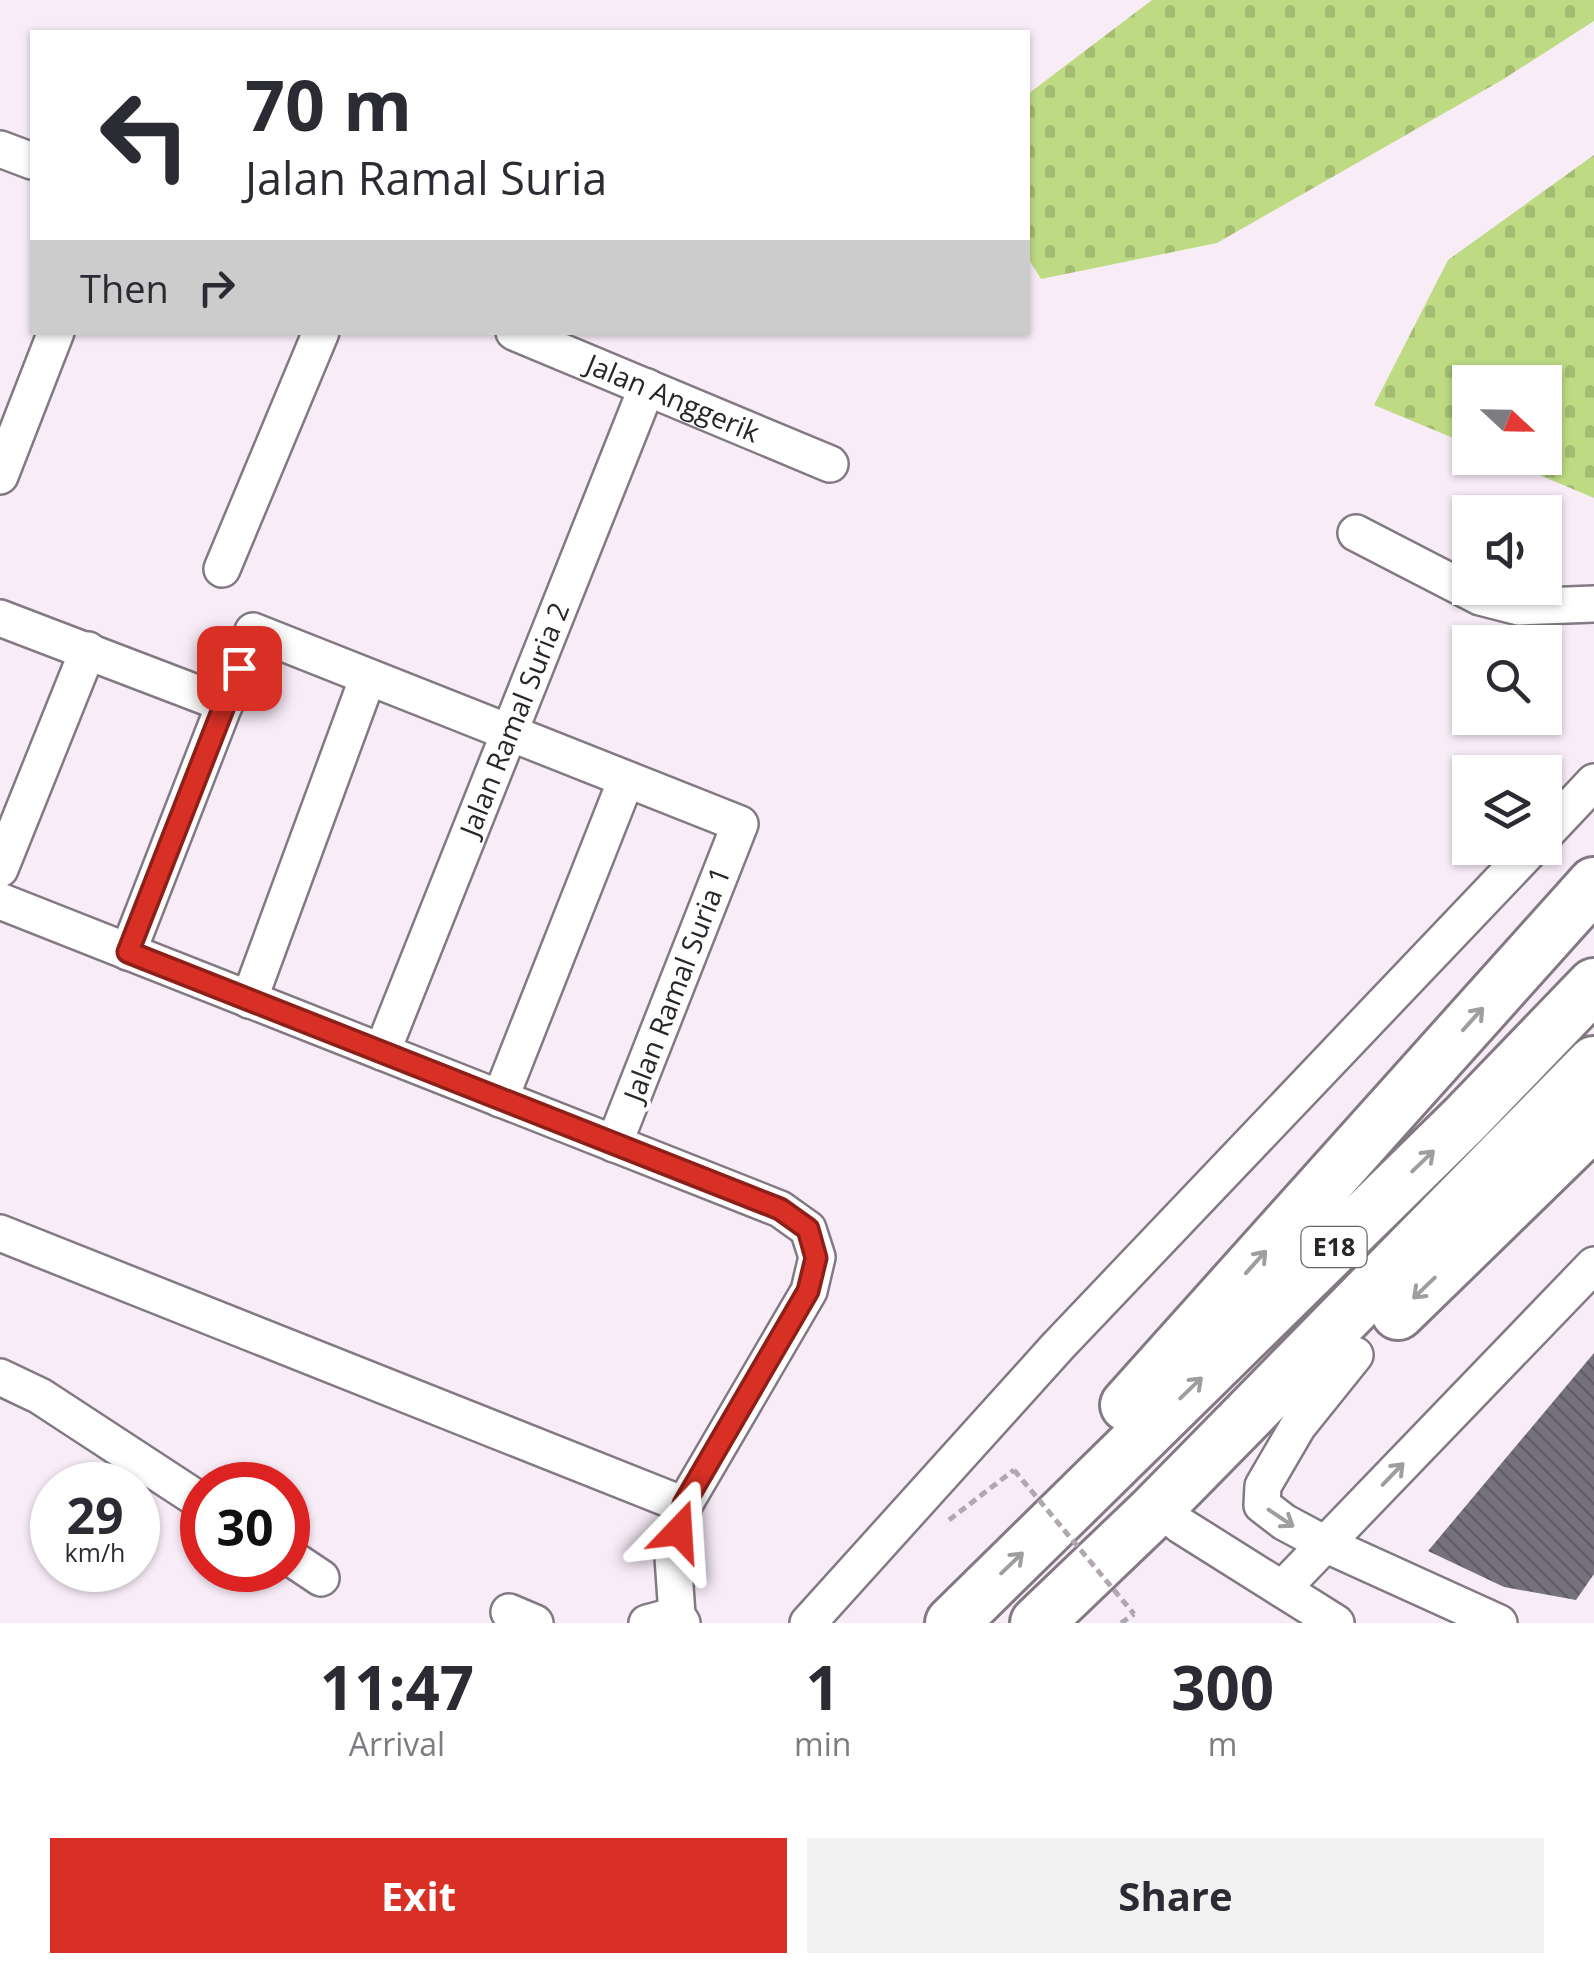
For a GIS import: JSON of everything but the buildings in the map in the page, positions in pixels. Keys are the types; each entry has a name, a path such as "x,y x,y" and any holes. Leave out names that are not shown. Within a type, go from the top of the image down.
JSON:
{"highway":[{"path":"1071,1506 1086,1460 1118,1414 1594,884"},
{"name":"E18","path":"952,1623 1466,1119 1594,985"},
{"name":"E18","path":"1037,1623 1153,1512 1594,1064"},
{"path":"1080,1623 1594,1122"}],"street":[{"path":"0,149 30,161"},
{"path":"0,476 55,335"},
{"path":"222,569 320,335"},
{"name":"Jalan Anggerik","path":"521,335 830,464"},
{"name":"Jalan Ramal Suria 2","path":"382,1052 647,387"},
{"path":"1356,533 1480,597 1519,607 1594,604"},
{"path":"0,618 225,704"},
{"path":"128,952 253,631 626,780 500,1098"},
{"path":"0,869 88,650"},
{"path":"248,1000 368,677"},
{"name":"Jalan Ramal Suria 1","path":"614,1144 740,824 626,780"},
{"path":"1562,816 1594,782"},
{"path":"808,1623 1058,1346 1516,865"},
{"path":"0,901 780,1209 808,1229 816,1258 808,1291 684,1504 673,1557 668,1620"},
{"path":"0,1233 684,1504"},
{"path":"1282,1589 1594,1265"},
{"path":"1355,1355 1298,1426 1262,1486 1262,1505 1326,1544 1499,1623"},
{"path":"0,1377 40,1396 180,1488"},
{"path":"1180,1525 1336,1623"},
{"path":"310,1571 321,1578"}],"path":[{"path":"983,1491 1014,1470 1134,1614 1121,1623"}],"green space":[{"path":"1152,0 1594,0 1594,21 1502,80 1217,243 1041,279 1030,261 1030,92"},
{"path":"1594,155 1594,498 1539,475 1562,475 1562,365 1452,365 1452,438 1374,405 1448,260"}],"route":[{"path":"239,668 128,952 780,1209 808,1229 816,1258 808,1291 684,1504 679,1531"}]}
